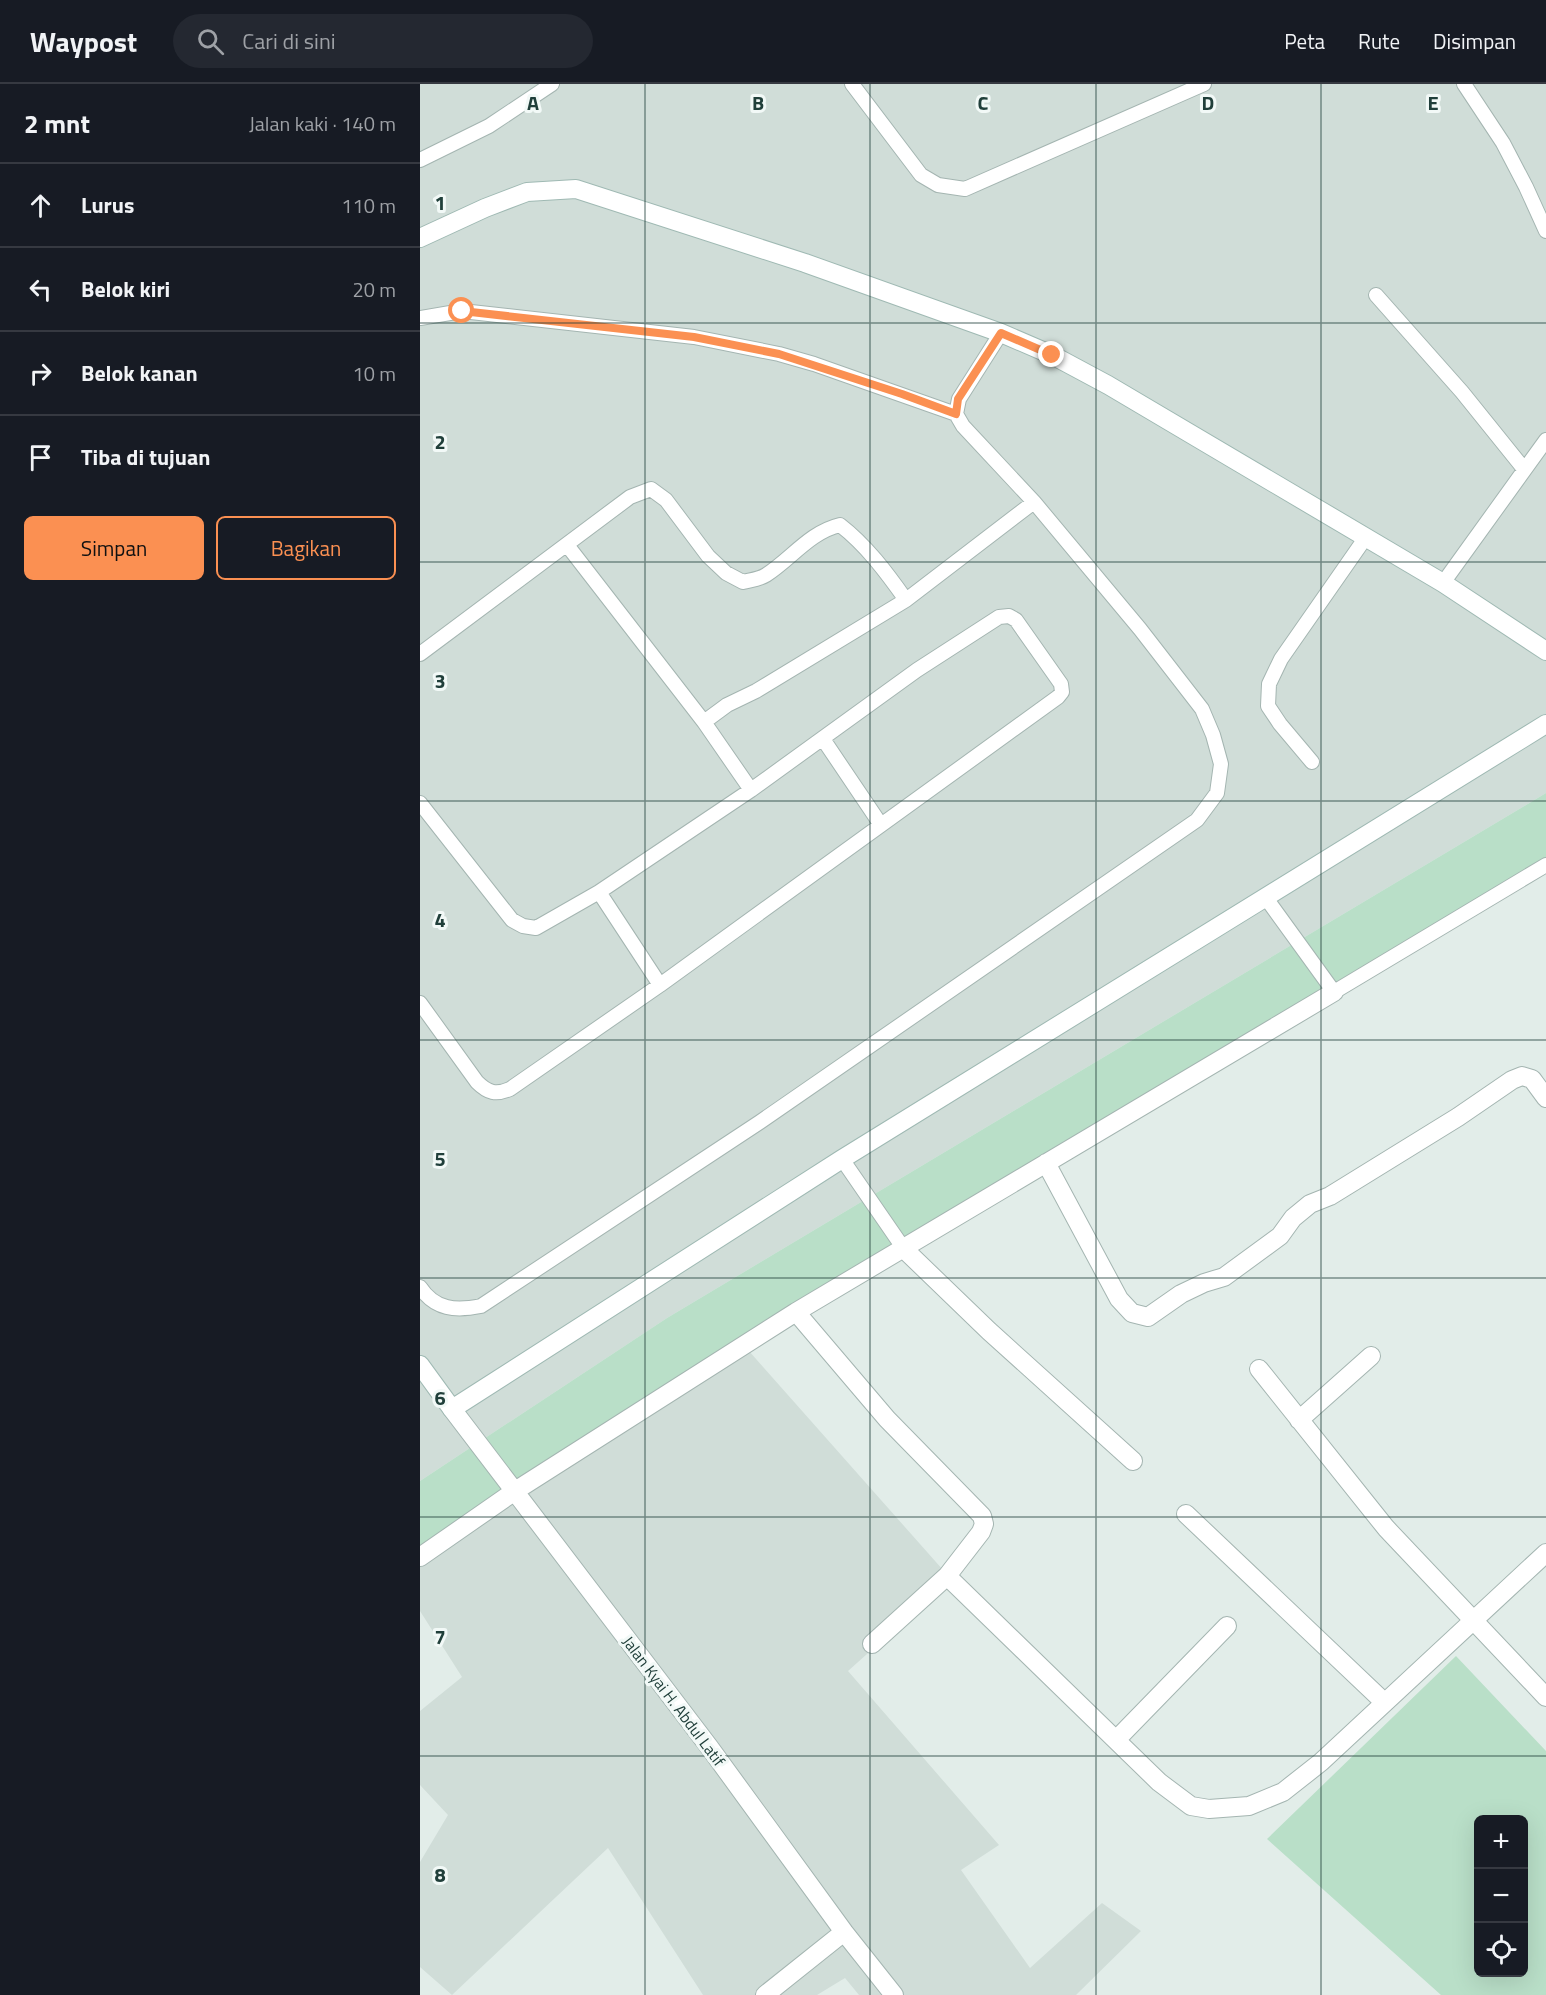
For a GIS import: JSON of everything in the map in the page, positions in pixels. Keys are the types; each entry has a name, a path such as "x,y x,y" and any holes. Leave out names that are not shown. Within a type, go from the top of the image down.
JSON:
{"street":[{"path":"420,238 485,208 527,192 576,189 805,263 1001,333 1052,355 1108,385 1443,583 1546,651"},
{"path":"452,1409 842,1159 1546,724"},
{"path":"420,1557 515,1491 796,1312 1335,992"},
{"path":"1046,1163 1119,1299 1132,1313 1148,1317 1181,1294 1224,1276 1280,1236 1293,1218 1310,1204 1330,1196 1512,1080 1522,1076 1532,1079 1546,1098"},
{"path":"904,1249 980,1323 1133,1461"},
{"path":"796,1312 886,1419 982,1516 984,1524 981,1532 946,1576 872,1644"},
{"path":"1299,1420 1371,1356"},
{"name":"Jalan Kyai H. Abdul Latif","path":"420,1365 710,1748 844,1932 894,1995"},
{"path":"1259,1369 1386,1528 1546,1697"},
{"path":"1186,1514 1384,1702"},
{"path":"946,1576 1159,1782 1191,1806 1209,1809 1249,1806 1283,1792 1321,1762 1546,1553"},
{"path":"1116,1740 1227,1626"},
{"path":"765,1995 844,1932"}],"lane":[{"path":"420,160 489,126 552,84"},
{"path":"852,84 921,175 938,185 965,189 1204,84"},
{"path":"1464,84 1503,143 1527,187 1546,231"},
{"path":"1376,295 1462,392 1524,469"},
{"path":"420,318 462,311 694,337 805,361 956,414"},
{"path":"420,1287 432,1301 447,1307 462,1310 481,1306 770,1115 1197,820 1217,793 1221,764 1213,735 1202,709 1140,629 1034,502 963,426 956,414 958,399 1001,333"},
{"path":"1443,583 1546,440"},
{"path":"420,654 630,497 651,489 666,500 708,556 726,573 743,582 764,576 828,527 840,525 855,537 889,576 906,600"},
{"path":"704,722 726,705 756,691 906,600 1034,502"},
{"path":"1312,762 1280,724 1269,706 1269,684 1281,659 1366,537"},
{"path":"567,545 704,722 751,790"},
{"path":"420,1003 477,1082 484,1089 501,1094 660,985 1059,697 1062,692 1060,684 1016,620 1009,616 999,617 917,670 751,790 599,892 536,928 523,927 512,920 421,806"},
{"path":"823,739 881,825"},
{"path":"1266,898 1335,992 1546,865"},
{"path":"599,892 660,985"},
{"path":"842,1159 904,1249"}],"shaded area":[{"path":"420,84 1546,84 1546,793 667,1318 420,1481"},
{"path":"741,1342 951,1579 848,1671 999,1845 961,1870 1030,1968 1102,1903 1141,1931 1076,1995 859,1995 845,1978 817,1995 703,1995 608,1848 452,1995 420,1967 420,1862 448,1815 420,1785 420,1711 462,1677 420,1611 420,1561"}],"green space":[{"path":"1546,793 1546,868 689,1372 420,1561 420,1481 667,1318"},
{"path":"1456,1656 1546,1751 1546,1995 1441,1995 1267,1839"}],"route":[{"path":"462,311 694,337 779,354 956,414 958,399 1001,333 1052,355"}]}
